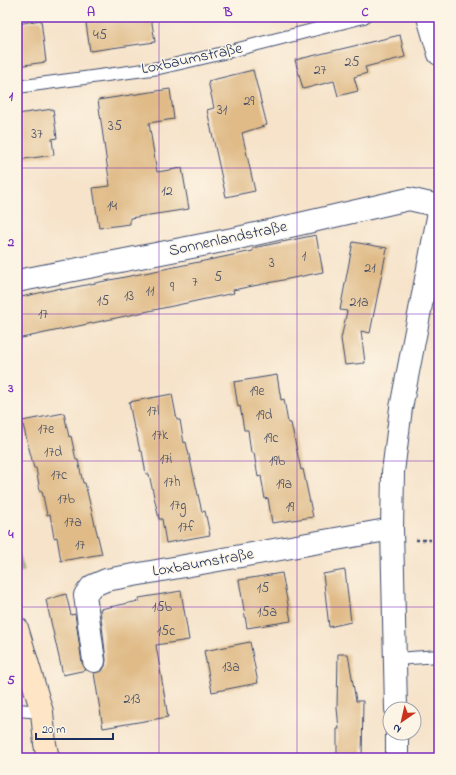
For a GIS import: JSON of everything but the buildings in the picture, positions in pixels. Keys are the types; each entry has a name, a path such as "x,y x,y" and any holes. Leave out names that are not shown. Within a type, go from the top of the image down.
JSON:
{"main road":[{"path":"17,628 42,712 44,744 48,758"}],"street":[{"path":"428,17 439,54"},
{"name":"Sonnenlandstraße","path":"17,281 238,238 409,199 439,206"},
{"path":"396,701 392,529 393,472 401,408 439,212"},
{"name":"Loxbaumstraße","path":"94,661 85,595 92,586 106,580 392,529"},
{"path":"397,741 397,758"}],"lane":[{"name":"Loxbaumstraße","path":"17,88 159,68 364,17"},
{"path":"396,658 439,656"},
{"path":"17,710 42,712"}],"green space":[{"path":"17,548 24,570 20,572 17,571"}]}
